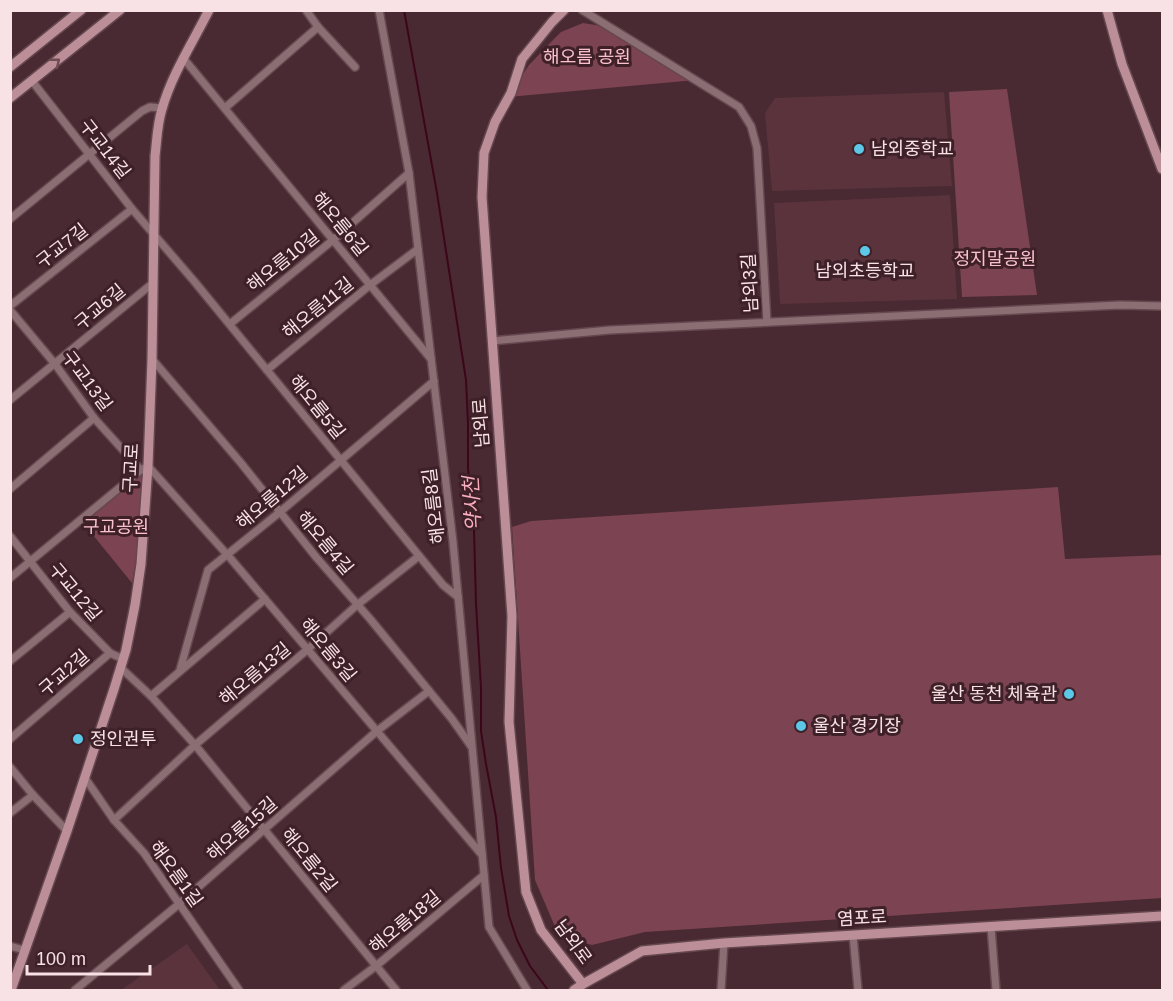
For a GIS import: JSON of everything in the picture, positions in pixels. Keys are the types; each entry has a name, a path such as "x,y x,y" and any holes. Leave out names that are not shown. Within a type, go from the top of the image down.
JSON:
{"main road":[{"path":"10,67 81,10"},
{"path":"10,98 120,10"},
{"name":"구교로","path":"11,990 85,778 122,663 135,605 141,564 144,468 152,359 155,156 158,126 162,108 209,10"},
{"name":"남외로","path":"564,10 522,59 511,93 495,122 484,153 482,197 512,616 509,722 526,892 541,930 585,987"},
{"path":"1107,10 1122,64 1162,169"},
{"name":"염포로","path":"574,990 585,987 642,951 724,943 1162,916"}],"street":[{"path":"306,10 354,67"},
{"name":"해오름8길","path":"379,10 409,173 434,381 453,542 489,927 527,990"},
{"name":"남외3길","path":"582,10 739,107 751,126 757,148 767,322 1120,305 1162,306"},
{"path":"225,108 318,27"},
{"name":"해오름6길","path":"184,59 431,359"},
{"name":"구교14길","path":"32,81 154,235"},
{"path":"10,219 142,111 150,107 162,108"},
{"name":"해오름10길","path":"230,324 333,240 409,173"},
{"name":"구교7길","path":"10,308 132,209"},
{"name":"해오름5길","path":"154,235 195,281 443,585 458,597"},
{"name":"해오름11길","path":"267,370 370,285 418,249"},
{"name":"구교6길","path":"10,400 153,283"},
{"name":"구교13길","path":"10,308 94,418 144,468"},
{"path":"492,341 610,330 767,322"},
{"name":"해오름4길","path":"152,359 452,719 472,748"},
{"name":"해오름12길","path":"180,670 208,570 434,381"},
{"path":"10,489 94,418"},
{"path":"10,578 144,468"},
{"name":"해오름3길","path":"144,468 228,555 483,856"},
{"name":"구교12길","path":"10,536 70,612 122,663"},
{"name":"해오름13길","path":"114,820 195,745 357,605 419,555"},
{"path":"151,696 265,599"},
{"path":"10,661 70,612"},
{"name":"구교2길","path":"10,739 110,653"},
{"name":"해오름2길","path":"122,663 195,745 396,990"},
{"name":"해오름15길","path":"75,990 179,904 377,731 429,692"},
{"path":"10,767 67,831"},
{"name":"해오름1길","path":"85,778 114,820 144,854 239,990"},
{"path":"10,813 33,795"},
{"name":"해오름18길","path":"344,990 484,875"},
{"path":"991,927 996,990"},
{"path":"853,935 858,990"},
{"path":"722,990 724,943"},
{"path":"10,946 24,950"}],"shaded area":[{"name":"남외중학교","path":"944,92 952,186 772,191 765,113 775,98"},
{"name":"남외초등학교","path":"950,195 957,299 780,304 774,203"},
{"path":"187,944 220,990 121,990"}],"green space":[{"name":"해오름 공원","path":"583,23 608,27 696,80 508,97 529,65 561,32"},
{"name":"정지말공원","path":"1007,89 1037,295 962,297 949,92"},
{"name":"구교공원","path":"142,472 137,555 132,583 84,524"},
{"path":"1058,487 1065,559 1162,555 1162,898 645,932 592,945 559,936 535,880 512,527 531,521"}],"waterway":[{"name":"약사천","path":"404,10 437,193 466,380 468,468 474,530 481,688 481,731 496,817 501,868 509,916 517,940 530,966 548,990"}],"place":[{"name":"남외중학교","path":"859,149"},
{"name":"남외초등학교","path":"865,251"},
{"name":"울산 동천 체육관","path":"1069,694"},
{"name":"울산 경기장","path":"801,726"},
{"name":"정인권투","path":"78,739"}]}
